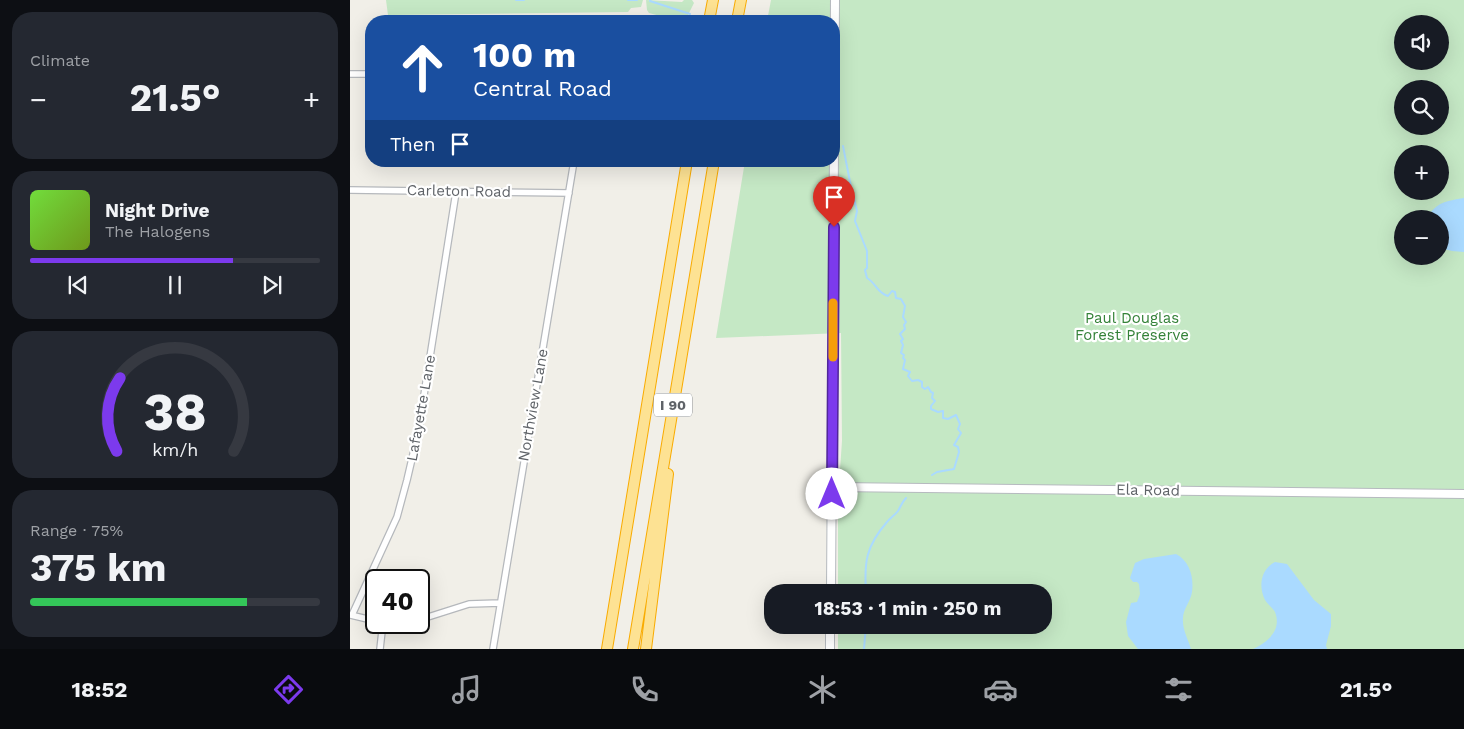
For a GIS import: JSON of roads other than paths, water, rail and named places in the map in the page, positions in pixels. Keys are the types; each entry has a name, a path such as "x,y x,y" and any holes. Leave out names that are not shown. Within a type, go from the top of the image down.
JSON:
{"highway":[{"path":"710,15 713,0"},
{"path":"738,15 740,0"},
{"name":"I 90","path":"607,649 686,167"},
{"name":"I 90","path":"633,649 713,167"},
{"path":"646,649 668,479 678,378"}],"street":[{"path":"835,0 835,15"},
{"path":"350,74 365,74"},
{"name":"Northview Lane","path":"493,649 573,167"},
{"path":"831,584 834,167"},
{"name":"Carleton Road","path":"350,190 569,193"},
{"name":"Lafayette Lane","path":"351,615 397,517 407,480 418,433 456,192"},
{"name":"Ela Road","path":"832,487 1464,494"},
{"path":"430,616 469,604 500,603"},
{"path":"351,615 365,618"},
{"path":"380,649 382,634"},
{"path":"830,634 830,649"}],"water":[{"path":"1464,198 1464,252 1449,250 1449,210 1433,210 1447,201"},
{"path":"1176,554 1188,565 1192,576 1192,592 1183,615 1184,630 1191,649 1138,649 1128,636 1126,622 1131,603 1137,602 1140,594 1139,584 1133,582 1130,578 1135,563 1144,559"},
{"path":"1275,562 1287,564 1314,600 1331,614 1327,649 1253,649 1264,643 1272,635 1277,624 1275,612 1265,600 1261,584 1264,573"}],"waterway":[{"path":"516,0 524,0"},
{"path":"628,0 637,0"},
{"path":"650,1 690,14"},
{"path":"843,146 851,187"},
{"path":"853,195 857,211 855,221 867,251 867,268 865,270 867,278 884,295 888,296 892,291 895,292 896,298 901,299 905,306 903,317 906,322 904,325 905,329 900,334 903,339 901,341 903,345 901,353 904,355 903,358 905,360 903,369 910,372 908,376 912,381 918,380 922,382 922,387 925,389 928,387 933,393 932,398 935,401 931,409 938,412 943,411 943,418 948,419 956,415 960,424 958,429 961,433 954,445 958,447 959,452 954,469 937,472 932,475"},
{"path":"866,584 866,563 871,547 880,531 898,511 906,498"},
{"path":"864,649 865,634"}],"park label":[{"name":"Paul Douglas Forest Preserve","path":"1132,326"}]}
